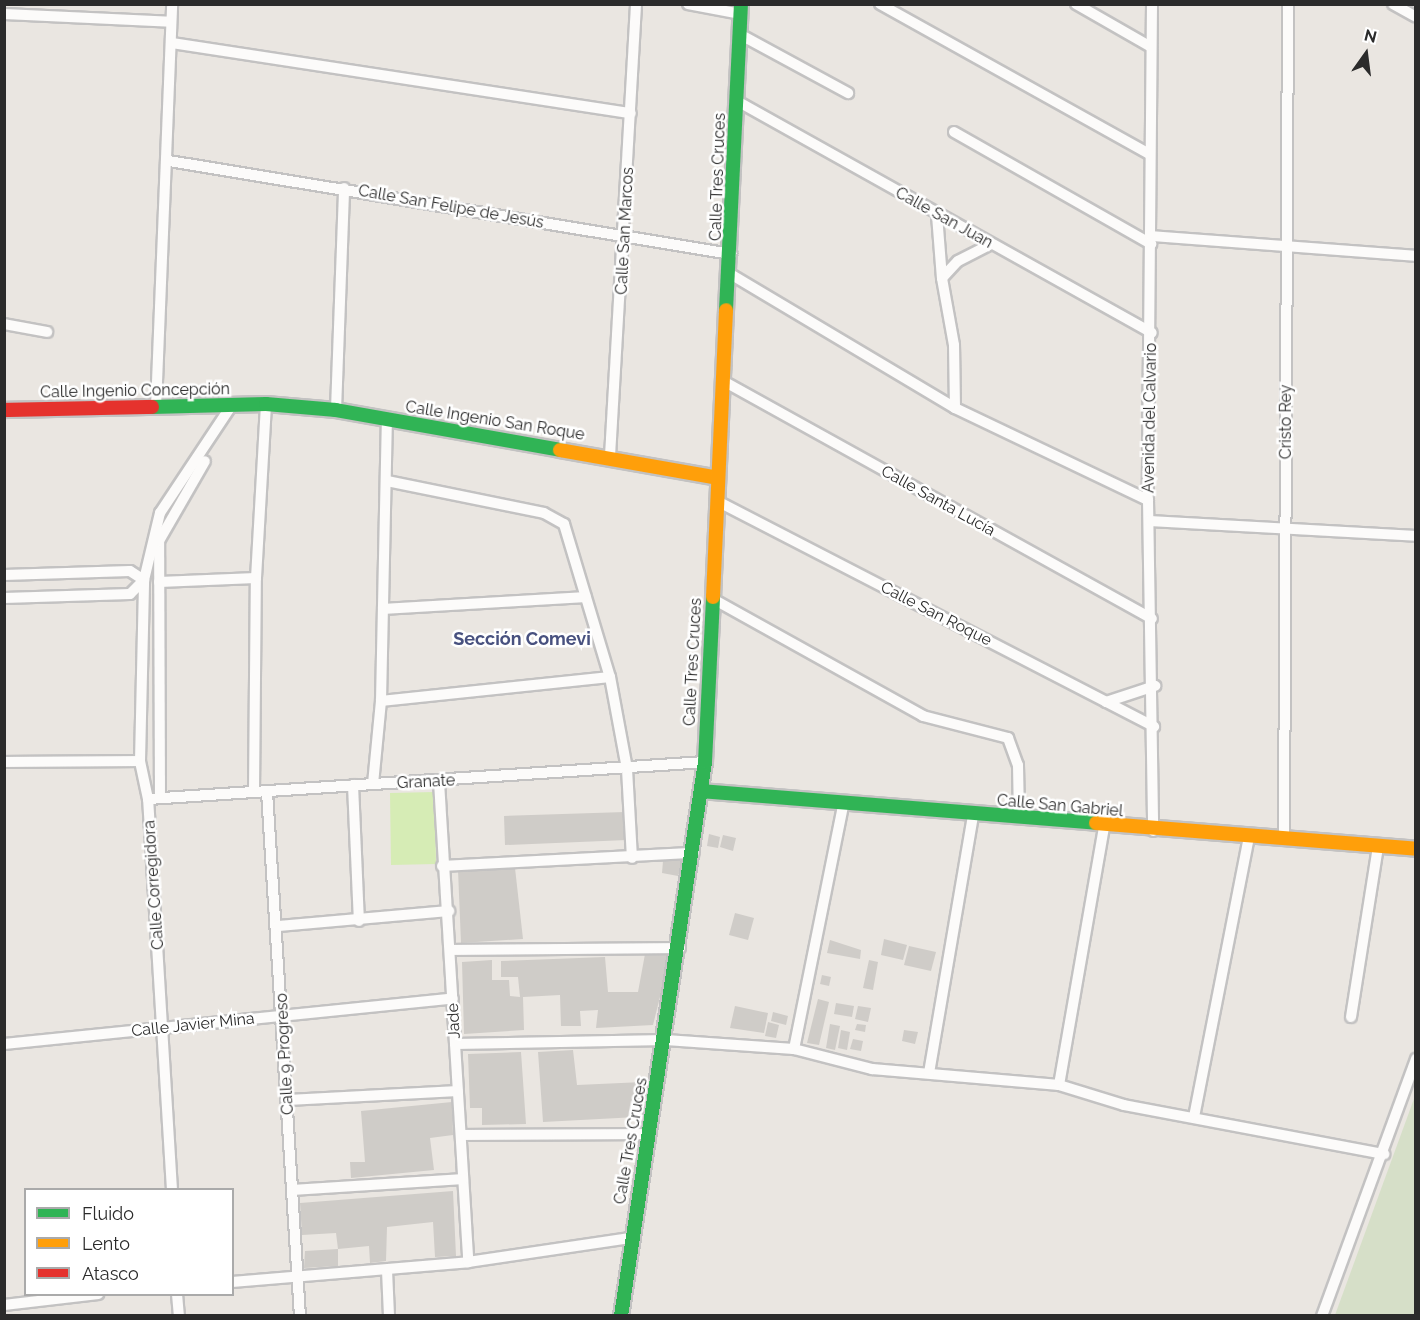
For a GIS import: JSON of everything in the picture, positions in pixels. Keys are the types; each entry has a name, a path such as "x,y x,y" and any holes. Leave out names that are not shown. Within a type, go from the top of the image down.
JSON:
{"street":[{"path":"77,4 77,18"},
{"path":"156,407 169,161 172,4"},
{"name":"Calle San Marcos","path":"610,456 626,236 636,4"},
{"path":"688,4 741,9"},
{"path":"880,4 1149,154"},
{"path":"1076,4 1151,47"},
{"name":"Avenida del Calvario","path":"1152,4 1149,154 1152,333 1148,500 1155,686 1153,831"},
{"name":"Cristo Rey","path":"1284,840 1288,530 1288,4"},
{"path":"1392,4 1416,17"},
{"name":"Calle Tres Cruces","path":"621,1316 630,1238 650,1134 680,948 705,762 718,478 732,275 741,9"},
{"path":"4,14 171,22"},
{"path":"741,34 848,93"},
{"path":"171,43 630,113"},
{"name":"Calle San Juan","path":"737,101 990,245 1152,333"},
{"path":"954,132 1151,240 1289,244 1416,256"},
{"name":"Calle San Felipe de Jesús","path":"169,161 731,254"},
{"path":"336,410 344,189"},
{"path":"938,215 942,278 954,345 955,408"},
{"path":"942,278 958,261 990,245"},
{"path":"732,275 955,408 1148,500"},
{"path":"4,324 47,332"},
{"name":"Calle Santa Lucía","path":"725,382 1152,619"},
{"name":"Calle Corregidora","path":"172,1188 165,1028 148,799 140,761 144,580 160,513 231,405"},
{"path":"254,792 256,578 266,405"},
{"name":"Calle Ingenio Concepción","path":"4,410 266,405"},
{"name":"Calle Ingenio San Roque","path":"266,405 336,410 610,456 718,478"},
{"path":"373,784 381,701 387,420"},
{"path":"160,798 160,537 206,461"},
{"path":"387,481 554,517 566,529 610,677 627,769 632,858"},
{"name":"Calle San Roque","path":"717,501 1154,727"},
{"path":"1150,521 1416,536"},
{"path":"4,575 130,570 144,580 130,594 4,598"},
{"path":"159,582 256,578"},
{"path":"383,609 586,597"},
{"path":"713,599 923,716 1008,738 1018,765 1019,818"},
{"path":"381,701 610,677"},
{"path":"1106,702 1155,686"},
{"path":"4,762 140,761"},
{"name":"Granate","path":"148,799 353,784 439,782 705,762"},
{"name":"Jade","path":"439,782 442,866 450,911 455,1044 468,1262"},
{"path":"353,784 359,921"},
{"name":"Calle San Gabriel","path":"701,791 1153,831 1416,849"},
{"name":"Calle 9 Progreso","path":"267,792 278,926 300,1316"},
{"path":"794,1049 843,805"},
{"path":"929,1073 973,815"},
{"path":"1059,1085 1104,826"},
{"path":"1194,1117 1250,836"},
{"path":"1351,1017 1378,847"},
{"path":"442,866 694,853"},
{"path":"278,926 359,921 450,911"},
{"path":"451,950 680,948"},
{"name":"Calle Javier Mina","path":"4,1044 453,998"},
{"path":"455,1044 666,1040 794,1049 872,1069 1059,1085 1194,1117 1384,1154"},
{"path":"1322,1316 1384,1154 1416,1059"},
{"path":"288,1100 458,1091"},
{"path":"461,1136 650,1134"},
{"path":"293,1190 463,1179"},
{"path":"234,1282 468,1262 630,1238"},
{"path":"387,1270 389,1316"},
{"path":"4,1305 81,1296"},
{"path":"177,1296 179,1316"}],"green space":[{"path":"435,792 436,864 391,865 390,793"},
{"path":"1415,1096 1415,1315 1335,1315"}],"building":[{"path":"625,812 627,840 505,845 504,816"},
{"path":"709,834 720,837 718,848 707,846"},
{"path":"723,835 736,838 733,851 720,847"},
{"path":"663,861 685,861 678,876 662,873"},
{"path":"515,868 523,939 461,943 458,870"},
{"path":"735,913 754,918 748,940 729,935"},
{"path":"884,939 907,945 903,960 881,955"},
{"path":"830,940 861,950 860,959 827,953"},
{"path":"909,946 936,952 931,971 904,965"},
{"path":"671,953 653,1025 596,1028 598,1010 580,1011 581,1026 561,1026 560,995 523,997 524,1030 464,1034 462,962 492,960 492,980 509,980 510,996 520,997 518,977 501,977 501,961 605,957 608,992 638,992 645,954"},
{"path":"869,960 878,962 873,990 863,988"},
{"path":"822,975 831,977 829,986 820,984"},
{"path":"818,999 829,1002 819,1045 807,1043"},
{"path":"836,1003 854,1006 852,1017 834,1014"},
{"path":"735,1006 768,1013 764,1033 730,1028"},
{"path":"858,1006 871,1008 868,1022 855,1019"},
{"path":"773,1012 788,1016 786,1025 771,1021"},
{"path":"768,1022 779,1025 776,1038 765,1036"},
{"path":"830,1024 840,1026 835,1050 826,1048"},
{"path":"857,1024 866,1025 865,1032 855,1030"},
{"path":"841,1030 850,1032 847,1050 838,1048"},
{"path":"904,1030 918,1032 915,1044 902,1041"},
{"path":"853,1039 863,1041 861,1051 850,1049"},
{"path":"573,1050 577,1085 643,1082 637,1117 543,1122 538,1052"},
{"path":"521,1052 526,1124 482,1125 482,1108 470,1108 468,1054"},
{"path":"452,1102 453,1135 430,1138 434,1170 351,1178 350,1162 365,1162 361,1111"},
{"path":"453,1191 456,1256 435,1257 433,1222 387,1227 386,1261 370,1263 369,1246 338,1249 336,1233 302,1235 300,1203"},
{"path":"338,1249 338,1266 304,1268 305,1251"}],"traffic: fast":[{"path":"726,310 741,4"},
{"path":"152,407 266,404 336,410 560,450"},
{"path":"621,1316 705,762 713,597"},
{"path":"701,791 1096,823"}],"traffic: slow":[{"path":"713,597 726,310"},
{"path":"560,450 718,478"},
{"path":"1096,823 1416,849"}],"traffic: jam":[{"path":"4,410 152,407"}],"district":[{"name":"Sección Comevi","path":"522,639"}]}
